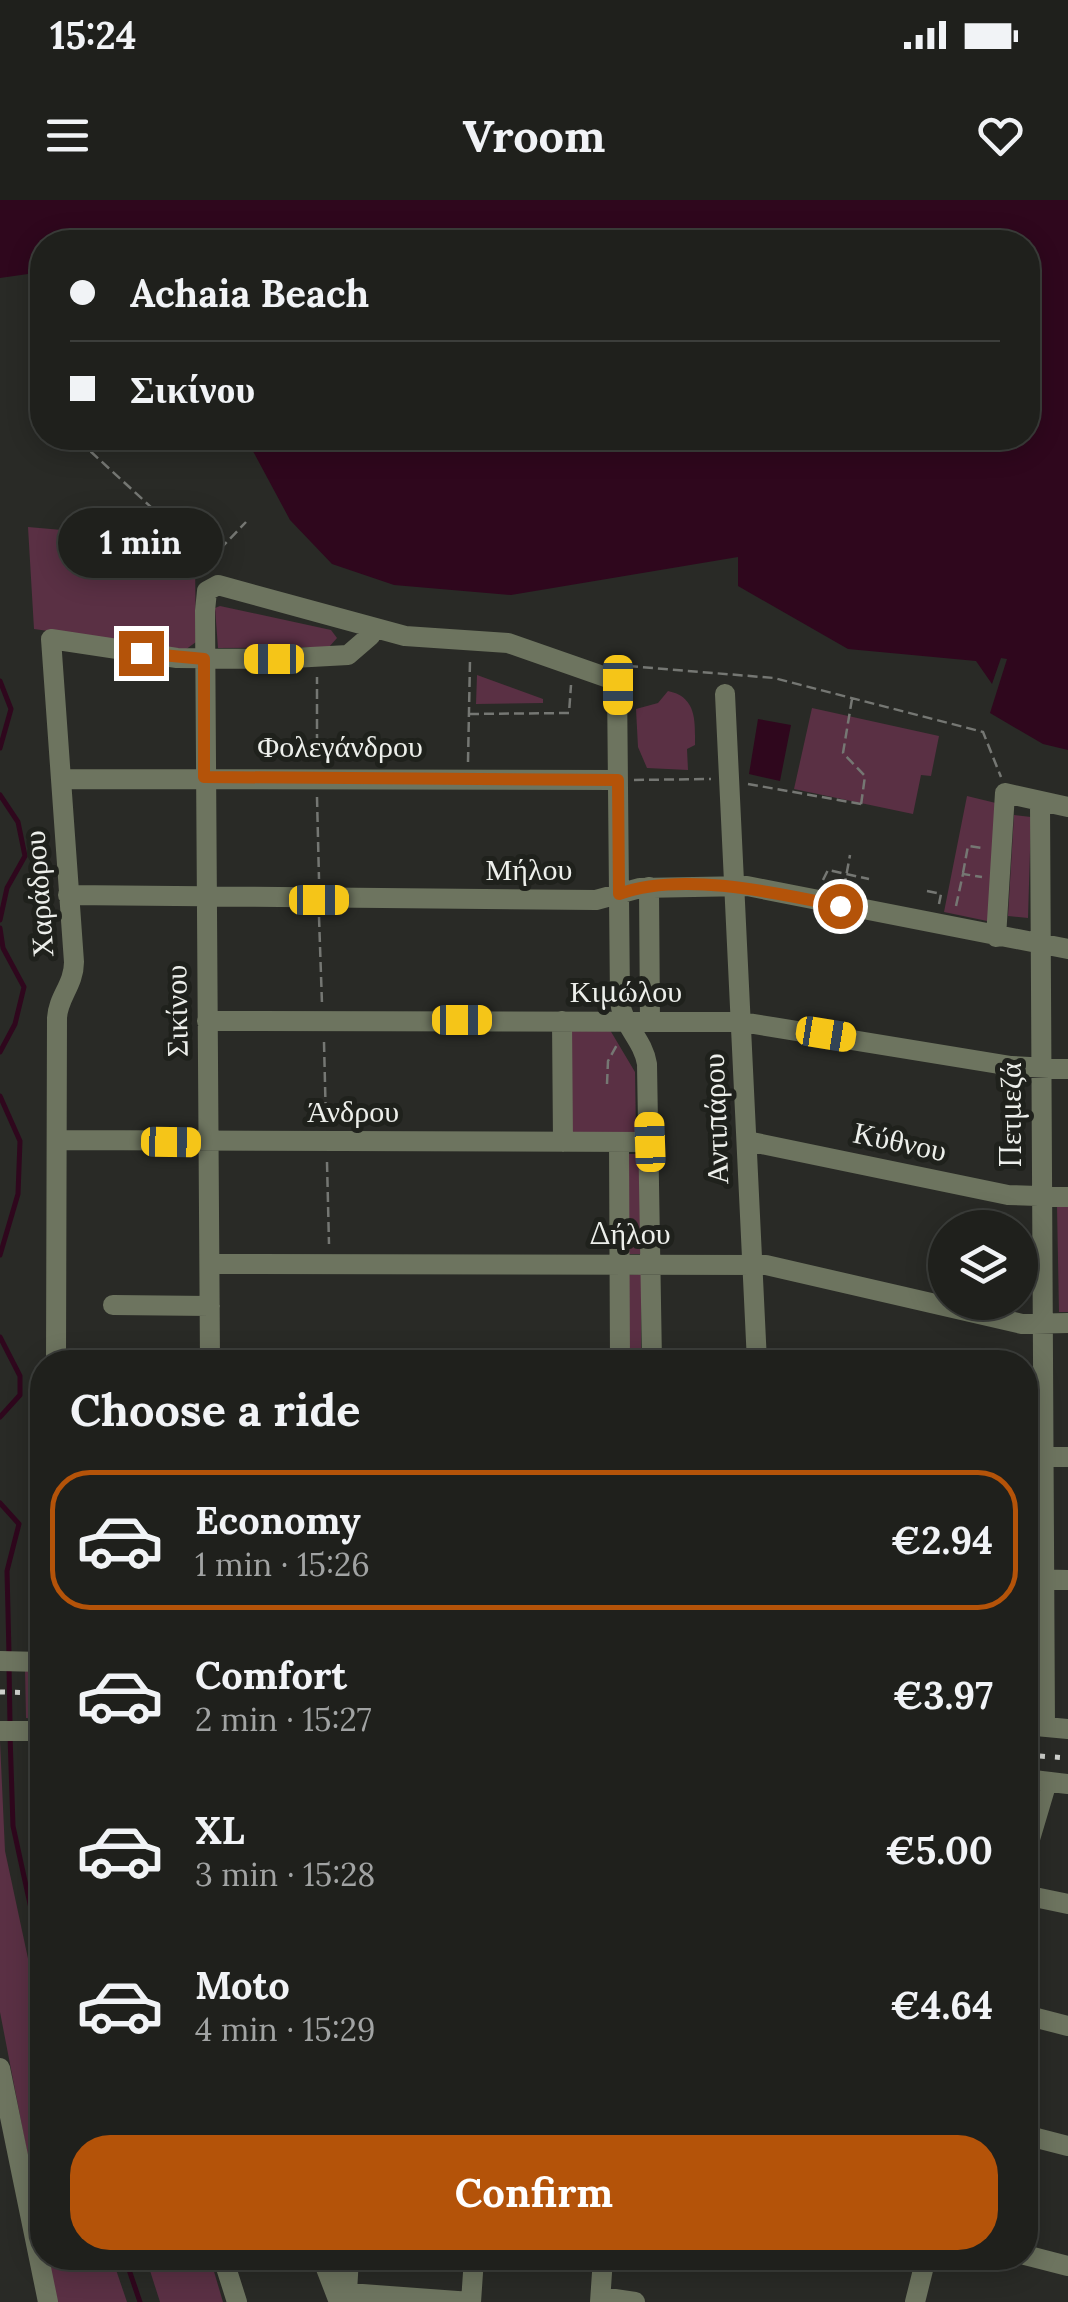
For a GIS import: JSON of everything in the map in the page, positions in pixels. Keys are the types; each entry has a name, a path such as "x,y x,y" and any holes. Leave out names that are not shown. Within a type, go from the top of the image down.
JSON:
{"street":[{"path":"214,576 406,636 508,643 572,662 609,678 618,780 620,1001 639,1029"},
{"name":"Σικίνου","path":"210,1350 204,659 206,595 214,576"},
{"path":"204,659 348,654 370,636"},
{"name":"Χαράδρου","path":"56,1350 58,1010 74,976 51,639 204,659"},
{"name":"Αντιπάρου","path":"725,694 737,886 755,1350"},
{"name":"Φολεγάνδρου","path":"62,779 618,780"},
{"path":"996,938 1005,793 1068,807"},
{"name":"Πετμεζά","path":"1038,1412 1044,1323 1040,803"},
{"name":"Μήλου","path":"68,895 601,900 649,887 737,886 996,938 1068,948"},
{"path":"649,887 639,1029 647,1064 652,1350"},
{"name":"Κιμώλου","path":"207,1021 562,1022 639,1029 742,1022 1041,1069 1068,1069"},
{"path":"562,1022 563,1142"},
{"name":"Άνδρου","path":"57,1140 650,1142"},
{"name":"Κύθνου","path":"747,1141 1008,1195 1068,1197"},
{"path":"619,1142 620,1350"},
{"name":"Δήλου","path":"210,1264 751,1264 780,1266 1022,1324 1068,1323"},
{"path":"112,1305 210,1306"},
{"path":"1038,1456 1068,1456"},
{"path":"1038,1580 1068,1580"},
{"path":"0,1661 30,1661"},
{"path":"1038,1726 1068,1728"},
{"path":"0,1732 30,1731"},
{"path":"1038,1827 1058,1783"},
{"path":"1038,1898 1068,1904"},
{"path":"1038,2018 1068,2026"},
{"path":"0,2068 30,2220"},
{"path":"1038,2138 1068,2146"},
{"path":"1038,2258 1068,2266"},
{"path":"41,2270 48,2302"},
{"path":"227,2270 237,2302"},
{"path":"328,2270 340,2295"},
{"path":"340,2295 346,2270"},
{"path":"340,2295 471,2302 473,2270"},
{"path":"602,2270 601,2299 635,2302"},
{"path":"915,2302 923,2270"}],"path":[{"path":"90,450 214,576 223,546 246,522"},
{"path":"468,778 471,638"},
{"path":"317,658 316,777 329,1265"},
{"path":"469,714 569,713 572,662"},
{"path":"609,678 636,664 774,678 983,732 997,760 1005,793"},
{"path":"618,780 750,783 861,805 865,777 843,753 852,698"},
{"path":"954,915 968,846 984,848 985,843"},
{"path":"847,874 850,855"},
{"path":"822,882 828,870 869,879"},
{"path":"963,874 992,879"},
{"path":"607,1084 608,1061 639,1029"}],"shaded area":[{"path":"0,200 1068,200 1068,750 1043,744 990,713 1007,659 1001,658 992,684 976,661 848,649 738,586 738,557 511,595 394,585 332,564 290,520 252,450 1040,450 1040,230 30,230 30,274 0,278"},
{"path":"28,527 153,538 161,552 187,548 195,563 196,642 185,650 34,629"},
{"path":"215,608 331,630 337,638 329,647 218,648"},
{"path":"477,675 543,699 543,703 476,704"},
{"path":"668,691 684,699 692,711 695,745 687,749 688,770 647,768 638,747 636,709 658,703"},
{"path":"812,708 939,736 931,776 921,775 913,814 794,789"},
{"path":"758,719 791,725 780,781 749,774"},
{"path":"967,796 1004,805 992,922 944,912"},
{"path":"1014,815 1031,817 1028,918 1008,916"},
{"path":"610,1030 635,1072 636,1133 572,1133 571,1031"},
{"path":"626,1154 641,1154 641,1254 626,1254"},
{"path":"1057,1206 1068,1206 1068,1312 1059,1312"},
{"path":"641,1274 641,1350 627,1350 627,1275"},
{"path":"25,1669 30,1669 30,1718 26,1718"},
{"path":"0,1741 5,1851 30,1968 30,2168 0,2012"},
{"path":"50,2270 116,2270 127,2302 57,2302"},
{"path":"150,2270 214,2270 223,2302 160,2302"}],"waterway":[{"path":"0,681 11,709 0,748"},
{"path":"0,795 18,822 25,856 7,888 0,920"},
{"path":"0,928 3,948 24,987 15,1024 0,1052"},
{"path":"0,1096 20,1141 18,1194 0,1255"},
{"path":"0,1337 20,1376 20,1395 0,1417"},
{"path":"0,1503 19,1524 7,1571 9,1654"},
{"path":"9,1665 10,1724"},
{"path":"10,1735 13,1826 30,1904"},
{"path":"129,2270 140,2302"}],"railway":[{"path":"0,1692 30,1693"},
{"path":"1038,1756 1068,1758"}],"route":[{"path":"141,653 204,659 204,777 618,780 619,894 640,888 747,886 840,906"}]}
